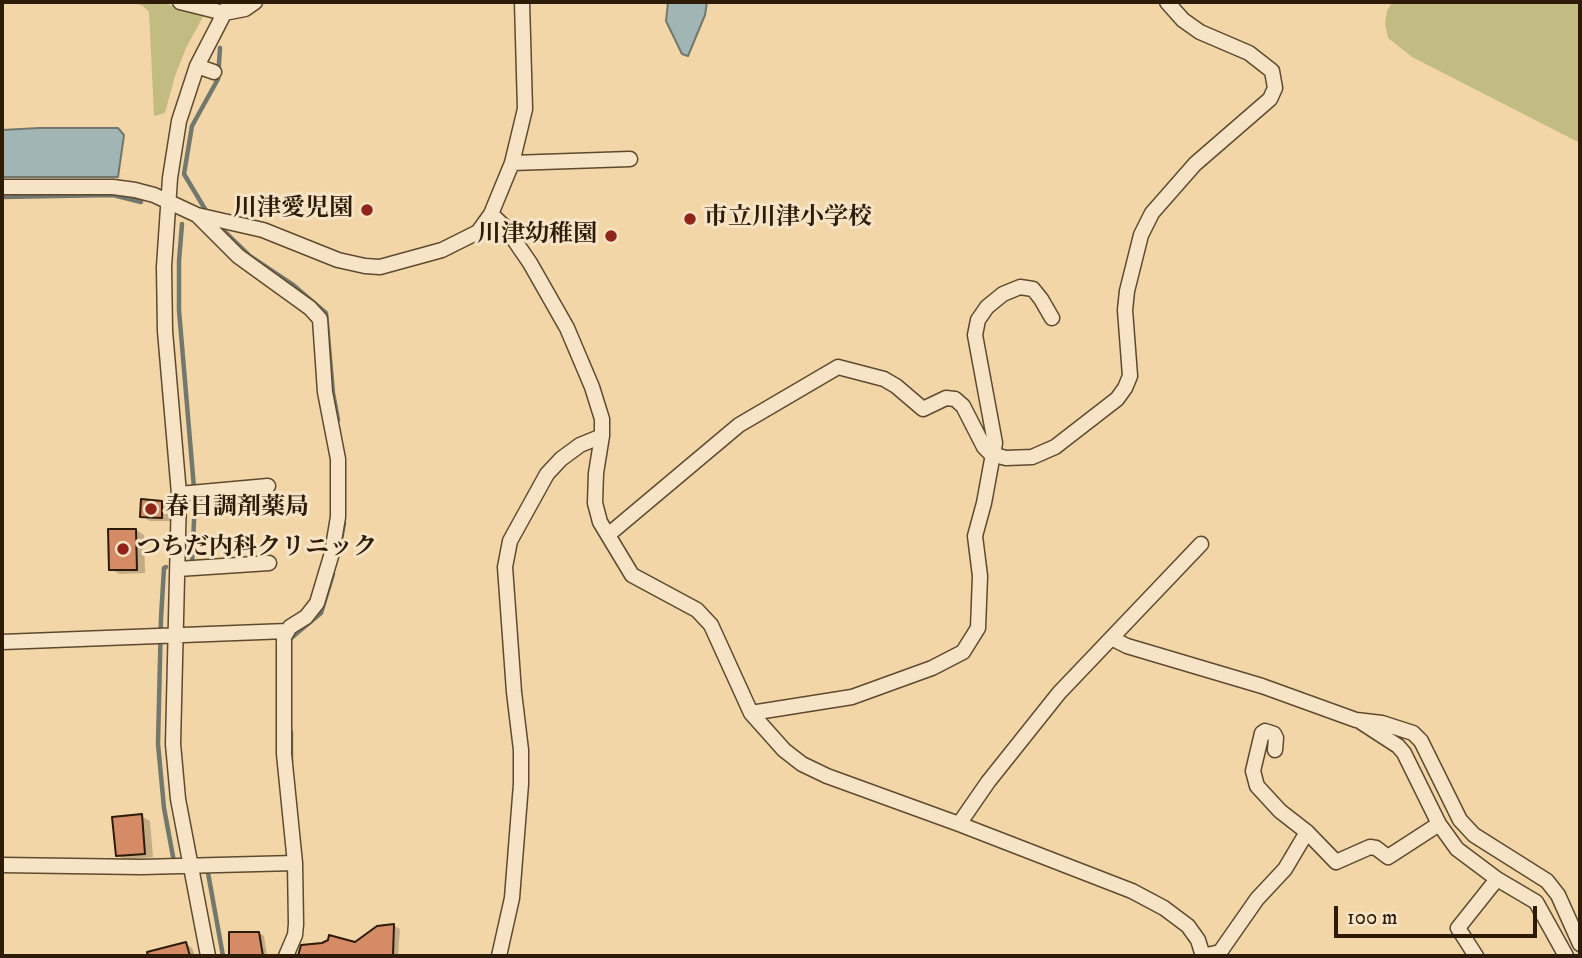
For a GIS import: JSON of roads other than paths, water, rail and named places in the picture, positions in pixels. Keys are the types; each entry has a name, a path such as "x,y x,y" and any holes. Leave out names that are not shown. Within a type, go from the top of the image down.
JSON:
{"street":[{"path":"180,2 245,9 255,2"},
{"path":"2,187 113,187 144,192 207,218 263,230 338,260 380,267 442,250 478,232 491,214 512,163 525,109 522,2"},
{"path":"608,535 739,425 838,366 884,379 923,409 946,398 955,399 963,406 984,447 991,454 1006,458 1032,457 1055,447 1100,413 1125,388 1130,376 1125,310 1127,291 1141,235 1152,213 1195,164 1270,99 1275,88 1272,71 1248,53 1200,32 1183,20 1167,2"},
{"path":"208,956 178,799 165,637 190,493 165,331 164,267 173,150 179,121 197,66 227,7"},
{"path":"197,66 214,72"},
{"path":"512,163 630,159"},
{"path":"491,214 506,228 530,263 567,328 592,387 602,419 603,436 596,473 596,503 600,522 632,575 697,610 711,625 751,713 784,750 802,764 868,793 959,824 1132,891 1164,908 1188,926 1198,940 1203,956 1220,952 1257,899 1285,869 1307,832"},
{"path":"2,642 287,631 306,617 317,603 337,531 338,459 325,392 320,319 310,308 238,256 207,218"},
{"path":"751,713 852,697 932,668 963,652 978,628 981,576 975,536 995,443 975,335 978,320 1003,294 1020,287 1033,289 1052,318"},
{"path":"499,956 512,898 521,784 505,567 510,541 547,474 580,445 603,436"},
{"path":"190,493 268,486"},
{"path":"959,824 988,782 1059,693 1201,544"},
{"path":"178,569 269,563"},
{"path":"286,956 295,935 296,924 295,863 284,754 283,643 287,631"},
{"path":"1112,639 1127,646 1262,686 1356,720 1403,728 1413,733 1421,741 1460,820 1474,835 1547,881 1558,895 1580,944"},
{"path":"1356,720 1398,746 1439,824 1457,849 1497,879 1535,902 1566,956"},
{"path":"1275,750 1274,734 1265,731 1262,733 1253,771 1257,786 1336,862 1370,847 1388,857 1439,824"},
{"path":"2,865 191,866 295,863"},
{"path":"1476,956 1458,929 1497,879"}],"waterway":[{"path":"208,214 184,174 192,126 218,79 220,48"},
{"path":"2,197 113,195 141,202"},
{"path":"216,223 250,256 292,284 326,313 338,420"},
{"path":"182,224 179,310 195,500 192,564"},
{"path":"340,545 344,523"},
{"path":"166,567 161,618 158,744 164,808 174,862"},
{"path":"290,639 321,613 333,574"},
{"path":"291,732 291,762"},
{"path":"208,873 223,956"}],"place":[{"name":"川津愛児園","path":"367,210"},
{"name":"市立川津小学校","path":"690,219"},
{"name":"川津幼稚園","path":"611,236"},
{"name":"春日調剤薬局","path":"151,509"},
{"name":"つちだ内科クリニック","path":"123,549"}]}
